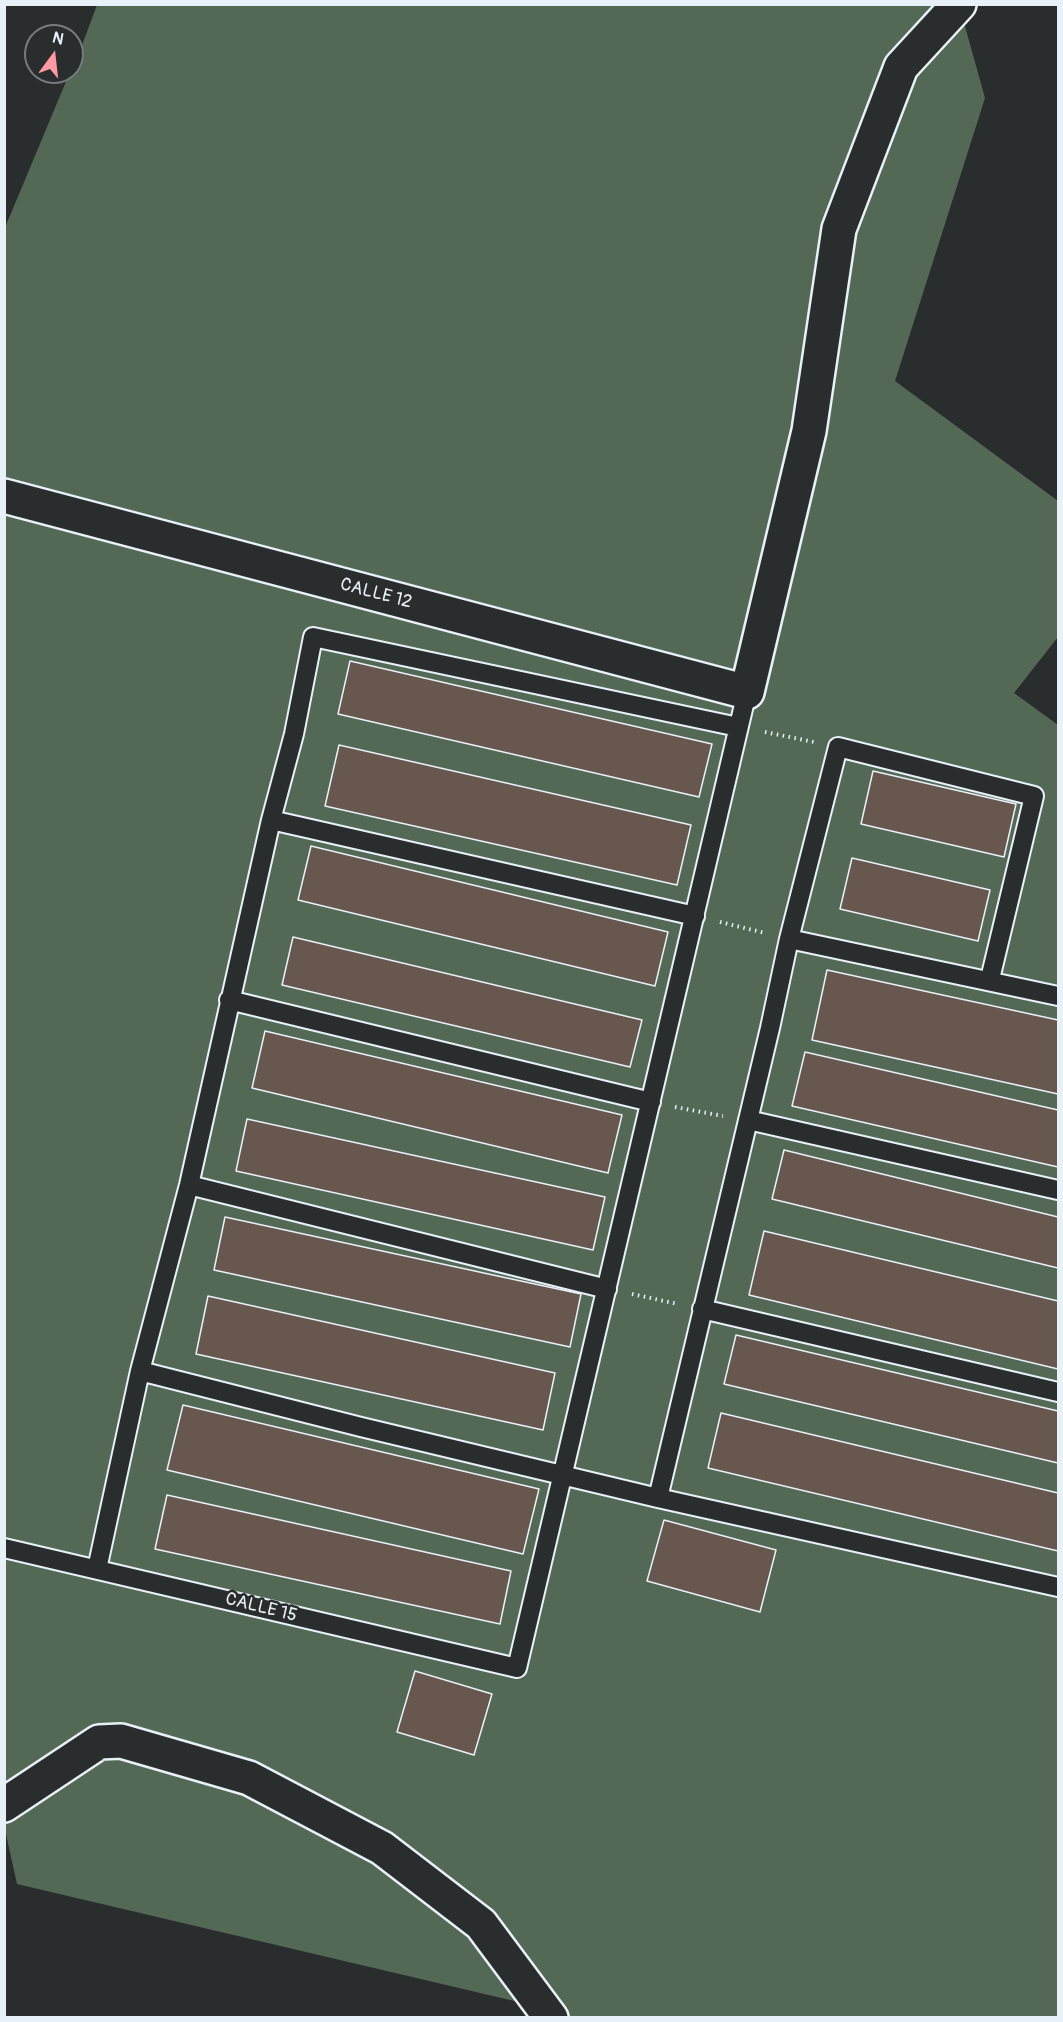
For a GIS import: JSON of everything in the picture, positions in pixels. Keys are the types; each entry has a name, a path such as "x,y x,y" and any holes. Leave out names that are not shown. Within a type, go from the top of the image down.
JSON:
{"street":[{"path":"747,692 809,431 839,229 901,68 959,4"},
{"name":"CALLE 12","path":"4,496 747,692"},
{"path":"4,1805 99,1742 121,1741 249,1778 382,1848 481,1924 551,2018"}],"lane":[{"path":"97,1569 140,1371 189,1185 229,1000 271,820 294,734 313,637 738,727"},
{"path":"564,1474 651,1102 669,1011 695,916 747,692"},
{"path":"658,1498 789,939 838,747 1034,796 990,979"},
{"path":"271,820 695,916"},
{"path":"789,939 990,979 1059,996"},
{"path":"229,1000 651,1102"},
{"path":"748,1120 1059,1190"},
{"path":"189,1185 607,1289"},
{"path":"702,1309 1059,1392"},
{"path":"140,1371 658,1498 1059,1587"},
{"name":"CALLE 15","path":"4,1548 517,1668 564,1474"}],"path":[{"path":"738,727 838,747"},
{"path":"695,916 789,939"},
{"path":"651,1102 748,1120"},
{"path":"607,1289 702,1309"}],"green space":[{"path":"97,5 959,5 985,98 895,381 1058,501 1058,637 1014,693 1058,725 1058,2017 572,2017 561,2012 17,1884 4,1825 4,230 65,84 84,84 84,40"}],"building":[{"path":"350,661 712,744 699,797 338,714"},
{"path":"339,745 691,825 677,885 325,806"},
{"path":"873,771 1016,804 1004,857 861,824"},
{"path":"311,846 668,932 655,986 298,900"},
{"path":"852,858 990,890 978,941 840,909"},
{"path":"293,937 642,1020 630,1067 282,985"},
{"path":"827,970 1058,1020 1058,1094 812,1040"},
{"path":"265,1031 622,1115 608,1173 252,1088"},
{"path":"805,1052 1058,1110 1058,1167 792,1106"},
{"path":"247,1119 605,1197 593,1250 236,1171"},
{"path":"784,1150 1058,1217 1058,1268 772,1199"},
{"path":"225,1217 581,1294 570,1347 214,1270"},
{"path":"764,1231 1058,1301 1058,1369 749,1295"},
{"path":"208,1296 555,1373 543,1430 196,1354"},
{"path":"736,1335 1058,1411 1058,1463 724,1384"},
{"path":"183,1405 539,1489 523,1554 167,1470"},
{"path":"721,1413 1058,1493 1058,1551 708,1468"},
{"path":"167,1495 511,1571 500,1624 155,1549"},
{"path":"664,1520 776,1550 760,1612 647,1581"},
{"path":"415,1671 492,1694 474,1755 397,1732"}]}
